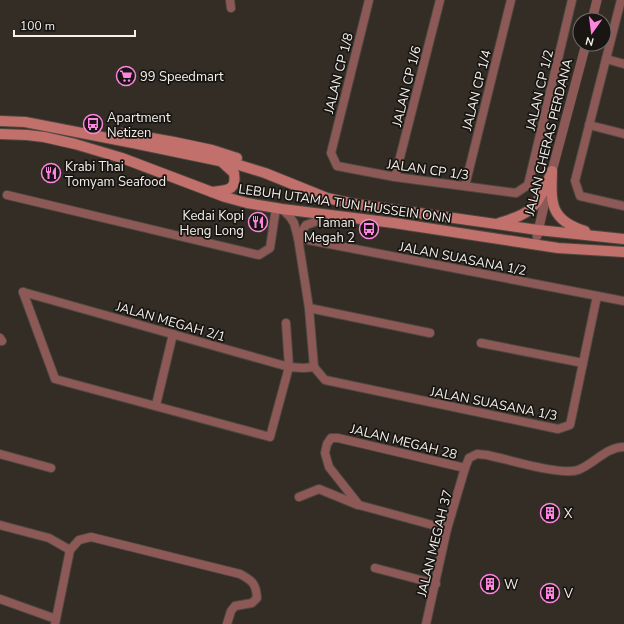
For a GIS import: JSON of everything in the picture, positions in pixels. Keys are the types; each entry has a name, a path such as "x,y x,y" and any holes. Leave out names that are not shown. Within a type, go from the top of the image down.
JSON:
{"main road":[{"name":"LEBUH UTAMA TUN HUSSEIN ONN","path":"0,121 25,122 218,160 266,173 328,198 355,204 495,224 537,233 599,236 624,240"},
{"path":"111,138 124,133 212,150 306,182 328,198"},
{"name":"LEBUH UTAMA TUN HUSSEIN ONN","path":"0,134 33,135 75,144 122,158 224,197 279,209 394,223 558,248 581,248 624,252"},
{"path":"210,192 225,191 232,188 235,183 234,173 218,160"},
{"path":"495,224 528,213 539,200 552,170"},
{"path":"552,170 551,199 558,215 565,222 599,236"},
{"path":"484,237 499,235 528,240 533,239 537,233 541,241 581,248"}],"street":[{"name":"JALAN CP 1/8","path":"331,152 369,0"},
{"name":"JALAN CP 1/6","path":"395,177 440,0"},
{"name":"JALAN CP 1/4","path":"465,186 511,0"},
{"name":"JALAN CP 1/2","path":"528,185 572,0"},
{"path":"594,12 597,0"},
{"path":"620,0 575,181 580,196 624,206"},
{"name":"JALAN CHERAS PERDANA","path":"537,233 552,170 584,52"},
{"path":"606,59 624,64"},
{"path":"589,125 624,134"},
{"name":"JALAN CP 1/3","path":"331,152 337,166 395,177 516,193 528,185"},
{"path":"7,195 259,255 270,248 279,209 286,212 294,223 298,238 309,308 314,367"},
{"path":"298,238 306,225 334,215"},
{"name":"JALAN SUASANA 1/2","path":"298,238 624,301"},
{"name":"JALAN MEGAH 2/1","path":"156,405 55,379 23,292 289,366 304,368 314,367"},
{"name":"JALAN SUASANA 1/3","path":"314,367 325,380 558,429 570,425 597,296"},
{"path":"309,308 430,333"},
{"path":"173,334 156,405 270,438 289,366 286,324"},
{"path":"481,343 583,363"},
{"name":"JALAN MEGAH 28","path":"359,505 329,466 325,452 327,444 331,438 338,438 465,468"},
{"path":"465,468 469,458 477,454 549,469 564,471 576,470 588,466 605,453 617,447 624,447"},
{"path":"0,454 51,468"},
{"name":"JALAN MEGAH 37","path":"426,624 447,529 465,468"},
{"path":"300,497 319,489 359,505 447,529"},
{"path":"0,525 49,538 70,550"},
{"path":"0,599 56,621 70,550 79,540 91,537 240,574 251,580 256,589 257,598 252,603 235,606 231,611 227,624"},
{"path":"374,568 436,584"}],"place":[{"name":"99 Speedmart","path":"126,76"},
{"name":"Apartment Netizen","path":"93,124"},
{"name":"Krabi Thai Tomyam Seafood","path":"51,173"},
{"name":"Kedai Kopi Heng Long","path":"258,222"},
{"name":"Taman Megah 2","path":"369,229"},
{"name":"X","path":"550,513"},
{"name":"W","path":"490,584"},
{"name":"V","path":"550,593"}]}
